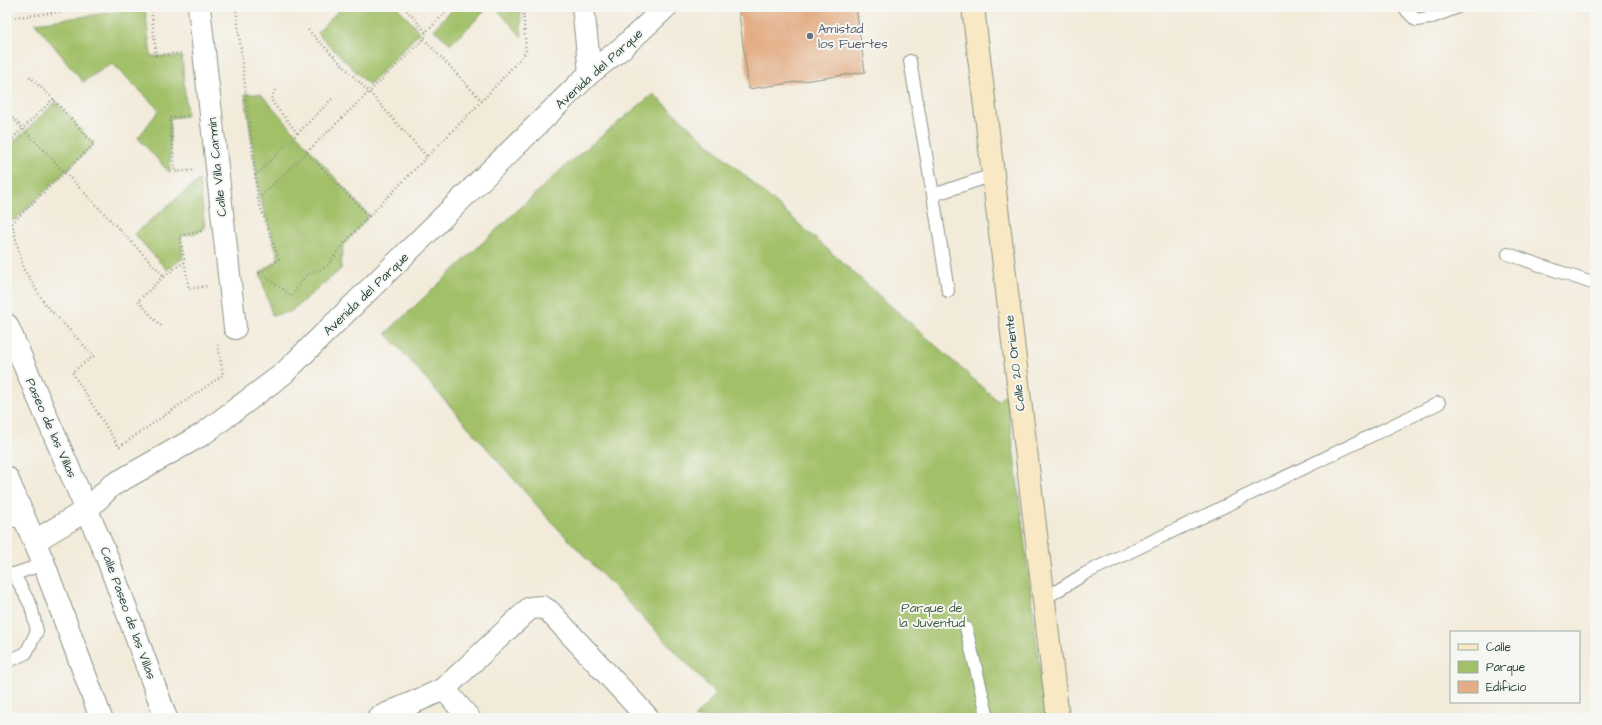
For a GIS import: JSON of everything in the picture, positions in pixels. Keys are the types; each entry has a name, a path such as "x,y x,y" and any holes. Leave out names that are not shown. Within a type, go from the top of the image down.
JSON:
{"main road":[{"name":"Calle 20 Oriente","path":"973,7 1058,718"}],"street":[{"name":"Calle Villa Carmín","path":"199,7 226,333"},
{"path":"583,7 590,74"},
{"name":"Avenida del Parque","path":"35,541 88,509 111,486 203,434 283,374 590,74 622,48 666,7"},
{"name":"Paseo de las Villas","path":"7,325 31,383 88,509"},
{"path":"7,478 17,521 35,541 101,718"},
{"name":"Calle Paseo de las Villas","path":"88,509 166,718"},
{"path":"378,718 444,689 530,608 542,607 549,611 648,718"},
{"path":"444,689 469,718"}],"lane":[{"path":"1403,7 1416,20 1430,18 1458,7"},
{"path":"910,61 948,291"},
{"path":"932,195 993,175"},
{"path":"1508,254 1595,284"},
{"path":"1044,599 1086,573 1439,403"},
{"path":"7,662 26,653 38,631 31,606 10,574 44,564"},
{"path":"966,628 988,718"}],"path":[{"path":"7,16 27,16 96,7"},
{"path":"151,7 156,55 182,53 182,57"},
{"path":"236,7 258,200 280,259 260,273 292,296 305,276 327,266 342,246 369,216 428,158 526,52 522,7"},
{"path":"404,7 426,32"},
{"path":"258,200 424,39 426,32 451,7"},
{"path":"308,30 369,92 428,158"},
{"path":"424,39 482,101"},
{"path":"12,223 94,144 53,99 28,75"},
{"path":"275,90 271,100 273,104 298,134"},
{"path":"7,144 53,99"},
{"path":"255,176 332,99"},
{"path":"186,109 187,116 170,118 175,172 199,169"},
{"path":"7,112 164,276"},
{"path":"306,152 369,216"},
{"path":"7,216 12,223 23,268 45,304 94,356 72,372 119,447 223,375 226,333"},
{"path":"200,226 201,232 180,236 189,288 209,286 210,293"},
{"path":"162,327 138,301 164,276 184,262"}],"green space":[{"path":"342,7 397,7 420,32 369,85 317,33"},
{"path":"455,7 489,7 451,44 433,29"},
{"path":"495,7 520,7 522,37"},
{"path":"145,8 151,56 182,57 187,116 170,118 170,173 138,138 159,110 112,63 83,82 35,23"},
{"path":"245,94 261,94 369,216 343,246 341,269 290,312 272,315 260,273 279,259 260,198"},
{"name":"Parque de la Juventud","path":"653,94 998,401 1005,394 1008,405 1046,718 694,718 716,694 547,517 386,333 565,166"},
{"path":"56,102 94,144 14,221 8,218 7,148"},
{"path":"199,180 205,227 198,233 181,236 183,258 167,270 134,234"}],"building":[{"path":"738,7 856,7 865,72 749,89"}],"place":[{"name":"Amistad los Fuertes","path":"810,36"}]}
